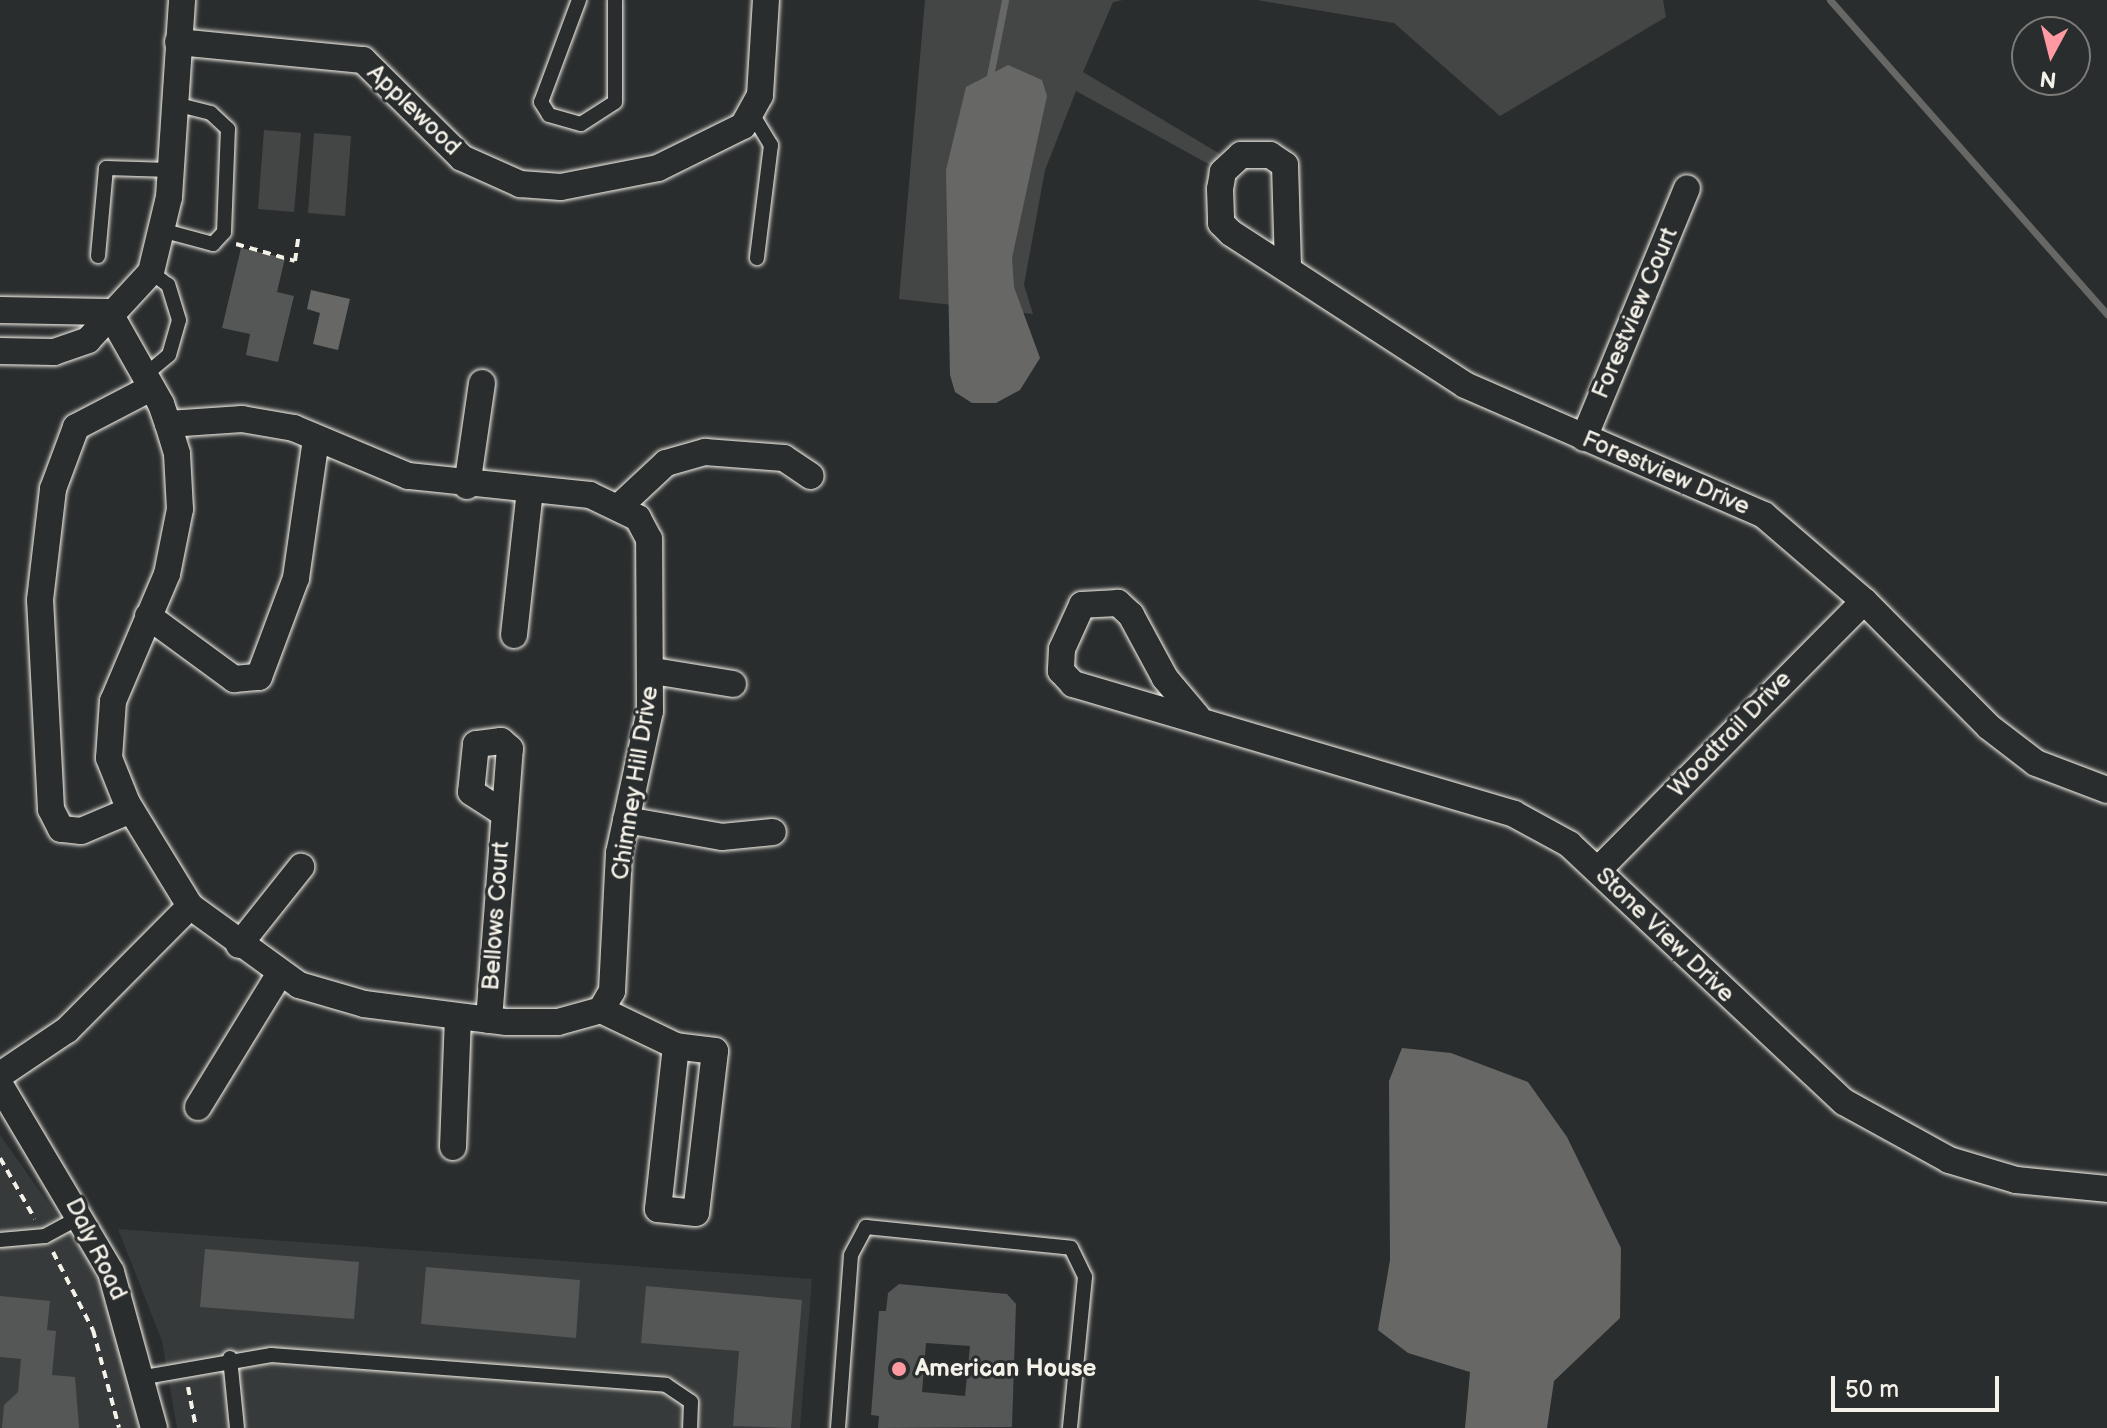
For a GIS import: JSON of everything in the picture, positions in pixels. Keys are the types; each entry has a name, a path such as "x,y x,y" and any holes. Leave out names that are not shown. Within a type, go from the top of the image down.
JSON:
{"street":[{"path":"0,351 34,353 88,340 109,312 151,272 170,170 182,0"},
{"path":"751,112 760,95 766,0"},
{"name":"Applewood","path":"178,42 363,60 462,158 520,184 605,183 658,168 713,145 751,112"},
{"name":"Forestview Court","path":"1584,438 1687,188"},
{"name":"Forestview Drive","path":"1288,266 1346,311 1465,385 1764,515 1864,601 1989,727 2036,763 2107,790"},
{"path":"0,310 109,312"},
{"path":"34,311 34,353"},
{"path":"109,312 168,424 180,509 167,574 113,701 109,758 131,810 190,906 280,973 364,1004 489,1020 558,1022 601,1010 676,1046 715,1051 696,1213 658,1209 676,1046"},
{"path":"131,810 81,831 61,829 51,809 40,600 53,489 76,427 148,382"},
{"path":"467,486 482,383"},
{"path":"168,424 242,419 316,439 408,476 622,504 666,463 705,452 784,458 811,476"},
{"path":"148,616 234,679 259,677 296,578 316,439"},
{"path":"514,635 530,490"},
{"name":"Chimney Hill Drive","path":"601,1010 612,991 626,820 653,671 649,539 622,504"},
{"name":"Woodtrail Drive","path":"1598,870 1864,601"},
{"name":"Stone View Drive","path":"1197,716 1165,678 1131,615 1118,603 1082,605 1062,649 1061,671 1073,684 1197,716 1514,814 1569,844 1795,1062 1897,1136 2016,1180 2107,1189"},
{"path":"653,671 733,684"},
{"name":"Bellows Court","path":"489,1020 503,813"},
{"path":"626,820 722,837 773,832"},
{"path":"239,945 301,867"},
{"path":"0,1075 67,1030 190,906"},
{"path":"198,1107 280,973"},
{"path":"453,1147 458,1017"},
{"name":"Daly Road","path":"0,1085 82,1216 111,1272 145,1377 154,1428"}],"lane":[{"path":"579,0 541,102 549,115 581,124 615,102 615,0"},
{"path":"161,230 213,244 222,240 230,135 211,113 174,104"},
{"path":"751,112 771,145 757,258"},
{"path":"98,256 106,168 170,170"},
{"path":"148,382 169,355 179,320 168,285 151,272"},
{"path":"0,1240 45,1236 82,1216"},
{"path":"838,1428 851,1255 866,1227 1071,1248 1085,1277 1070,1428"},
{"path":"145,1377 230,1358 271,1355 666,1385 691,1402 690,1428"},
{"path":"230,1358 237,1428"}],"path":[{"path":"222,240 295,261 299,233"},
{"path":"0,1158 45,1236 93,1330 119,1428"},
{"path":"188,1366 196,1428"}],"shaded area":[{"path":"925,0 1123,0 1113,2 1083,72 1220,154 1214,167 1076,91 1045,170 1024,285 1033,314 899,299"},
{"path":"1257,0 1663,0 1666,17 1500,116 1394,23"},
{"path":"1008,65 1042,80 1047,96 1012,258 1014,287 1040,358 1020,390 996,403 972,403 955,392 950,375 946,170 966,87"},
{"path":"264,130 301,133 294,212 258,209"},
{"path":"314,133 351,136 345,216 308,213"},
{"path":"311,290 350,299 338,350 313,344 320,313 307,309"},
{"path":"1402,1048 1451,1053 1528,1082 1567,1137 1621,1248 1620,1318 1554,1381 1547,1428 1465,1428 1470,1372 1408,1353 1378,1330 1390,1260 1389,1081"},
{"path":"0,1135 91,1264 127,1365 138,1428 0,1428"},
{"path":"118,1229 812,1279 800,1428 177,1428 162,1341"}],"building":[{"path":"241,248 285,258 277,292 294,296 278,362 246,355 250,334 222,328"},
{"path":"205,1249 359,1262 354,1319 200,1307"},
{"path":"426,1267 580,1280 576,1338 421,1324"},
{"name":"American House","path":"899,1284 1007,1294 1016,1304 1012,1427 878,1428 879,1416 871,1415 879,1311 886,1311 888,1293","holes":["926,1343 970,1346 965,1396 922,1392"]},
{"path":"646,1286 802,1300 791,1428 733,1426 739,1351 641,1343"},
{"path":"0,1296 50,1301 47,1330 56,1331 52,1375 75,1377 79,1428 2,1428 4,1405 18,1392 21,1359 0,1357"}],"waterway":[{"path":"990,76 1005,0"},
{"path":"1830,0 2107,314"}],"place":[{"name":"American House","path":"899,1369"}]}
